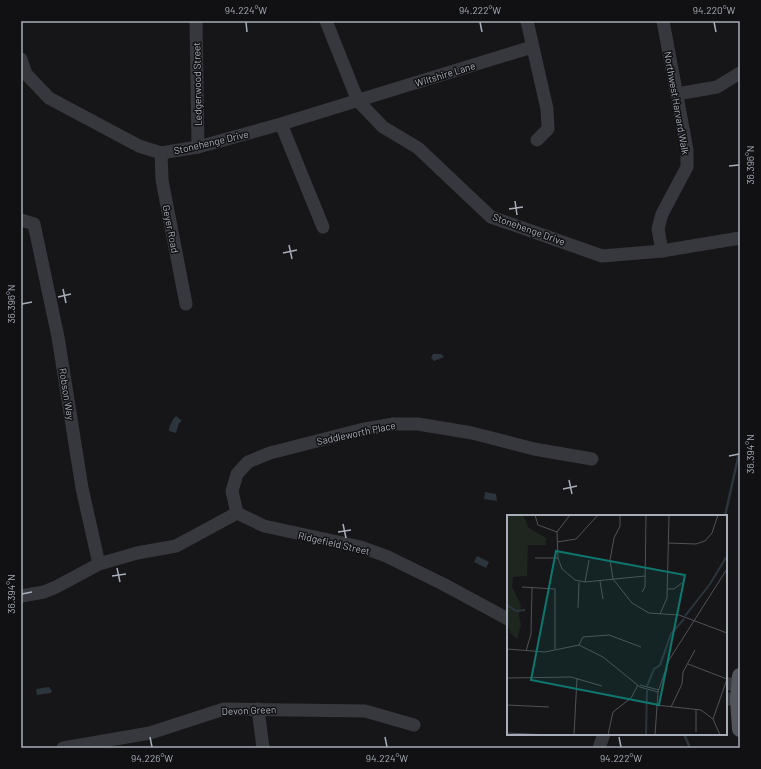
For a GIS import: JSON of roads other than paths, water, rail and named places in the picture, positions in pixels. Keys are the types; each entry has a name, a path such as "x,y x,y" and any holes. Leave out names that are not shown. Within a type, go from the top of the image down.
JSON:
{"main road":[{"path":"734,688 740,729"}],"street":[{"name":"Ledgerwood Street","path":"196,21 198,147"},
{"name":"Stonehenge Drive","path":"326,21 358,100 383,126 418,148 491,217 602,256 662,251 740,238"},
{"path":"527,21 547,109 548,129 537,140"},
{"name":"Northwest Harvard Walk","path":"662,21 687,150 687,167 662,214 658,229 662,251"},
{"name":"Wiltshire Lane","path":"358,100 532,47"},
{"name":"Stonehenge Drive","path":"21,59 26,74 49,98 139,146 161,153 198,147 282,124 358,100"},
{"path":"677,94 717,87 740,73"},
{"path":"282,124 323,227"},
{"name":"Geyer Road","path":"161,153 162,180 186,304"},
{"name":"Robson Way","path":"27,222 58,337 82,488 99,564"},
{"name":"Saddleworth Place","path":"237,513 232,491 237,474 248,462 270,453 360,430 393,424 418,424 464,432 534,449 592,459"},
{"path":"21,596 44,592 99,564 137,553 176,546 237,513"},
{"name":"Ridgefield Street","path":"237,513 264,526 360,547 386,556 443,584 507,618"},
{"name":"Devon Green","path":"63,748 150,734 224,709 365,711 414,725"},
{"path":"258,709 263,748"},
{"path":"599,748 604,735"}],"waterway":[{"path":"725,515 740,449"},
{"path":"684,735 690,748"}]}
